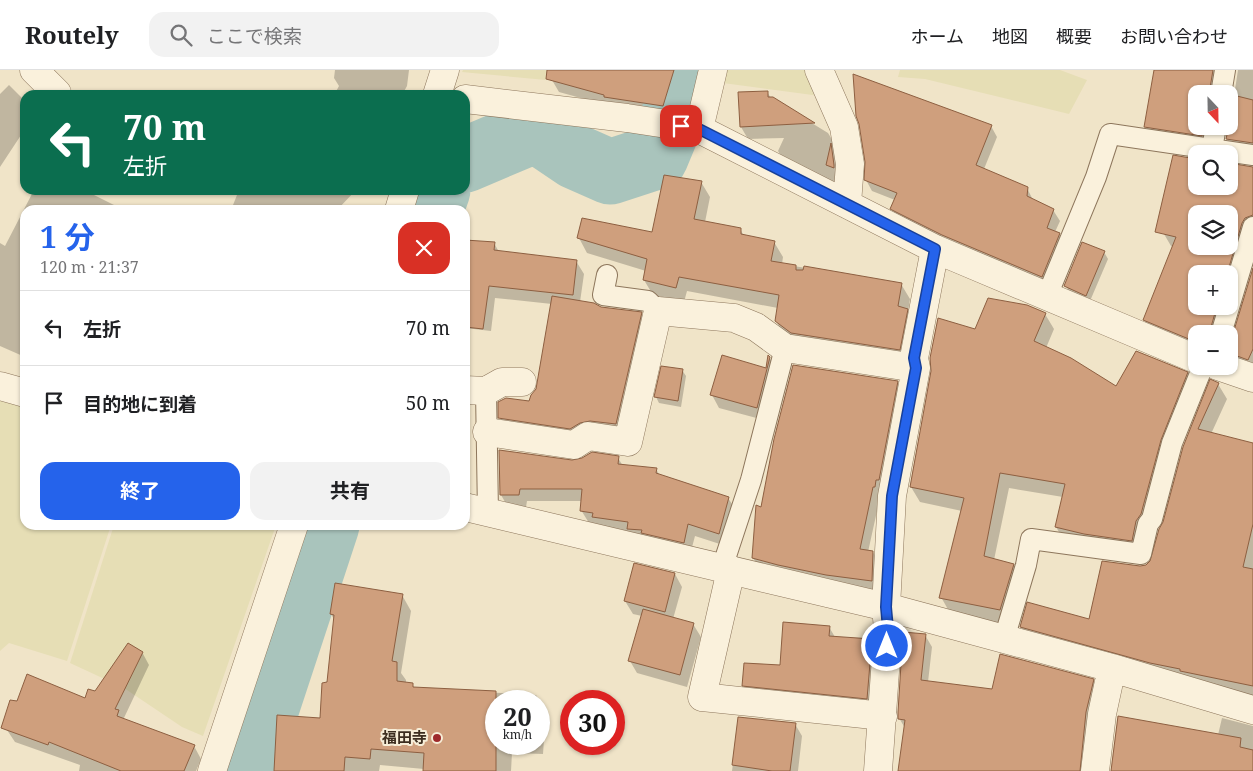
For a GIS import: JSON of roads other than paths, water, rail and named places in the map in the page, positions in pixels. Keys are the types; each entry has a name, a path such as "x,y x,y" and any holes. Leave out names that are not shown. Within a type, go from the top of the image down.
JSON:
{"street":[{"path":"34,70 54,90"},
{"path":"439,90 445,70"},
{"path":"699,129 713,70"},
{"path":"819,70 844,126 850,164 847,204"},
{"path":"470,100 618,117 699,129 935,249 1188,355"},
{"path":"878,771 888,629 886,607 892,496 916,368 914,358 935,249"},
{"path":"487,432 574,445 588,436 628,442 658,311 734,318 756,327 785,348 916,368"},
{"path":"1238,373 1253,378"},
{"path":"476,391 502,382 522,382"},
{"path":"0,386 20,391"},
{"path":"477,510 886,607 1112,668 1253,710"},
{"path":"212,771 292,530"},
{"path":"726,569 702,697 883,716"},
{"path":"1095,771 1102,714 1112,668"}],"lane":[{"path":"1222,85 1225,70"},
{"path":"1047,296 1090,193 1110,134 1188,145"},
{"path":"1238,153 1253,155"},
{"path":"1224,325 1253,227"},
{"path":"607,275 603,295 648,302 658,311"},
{"path":"726,569 785,348"},
{"path":"1004,639 1026,565 1031,539 1141,554 1172,443 1199,375"},
{"path":"476,391 487,432 477,510"}],"waterway":[{"path":"470,158 536,130 576,157 610,172 656,157 676,109 684,70"},
{"path":"433,205 436,195"},
{"path":"246,771 325,530"}],"place":[{"name":"福田寺","path":"437,738"}]}
